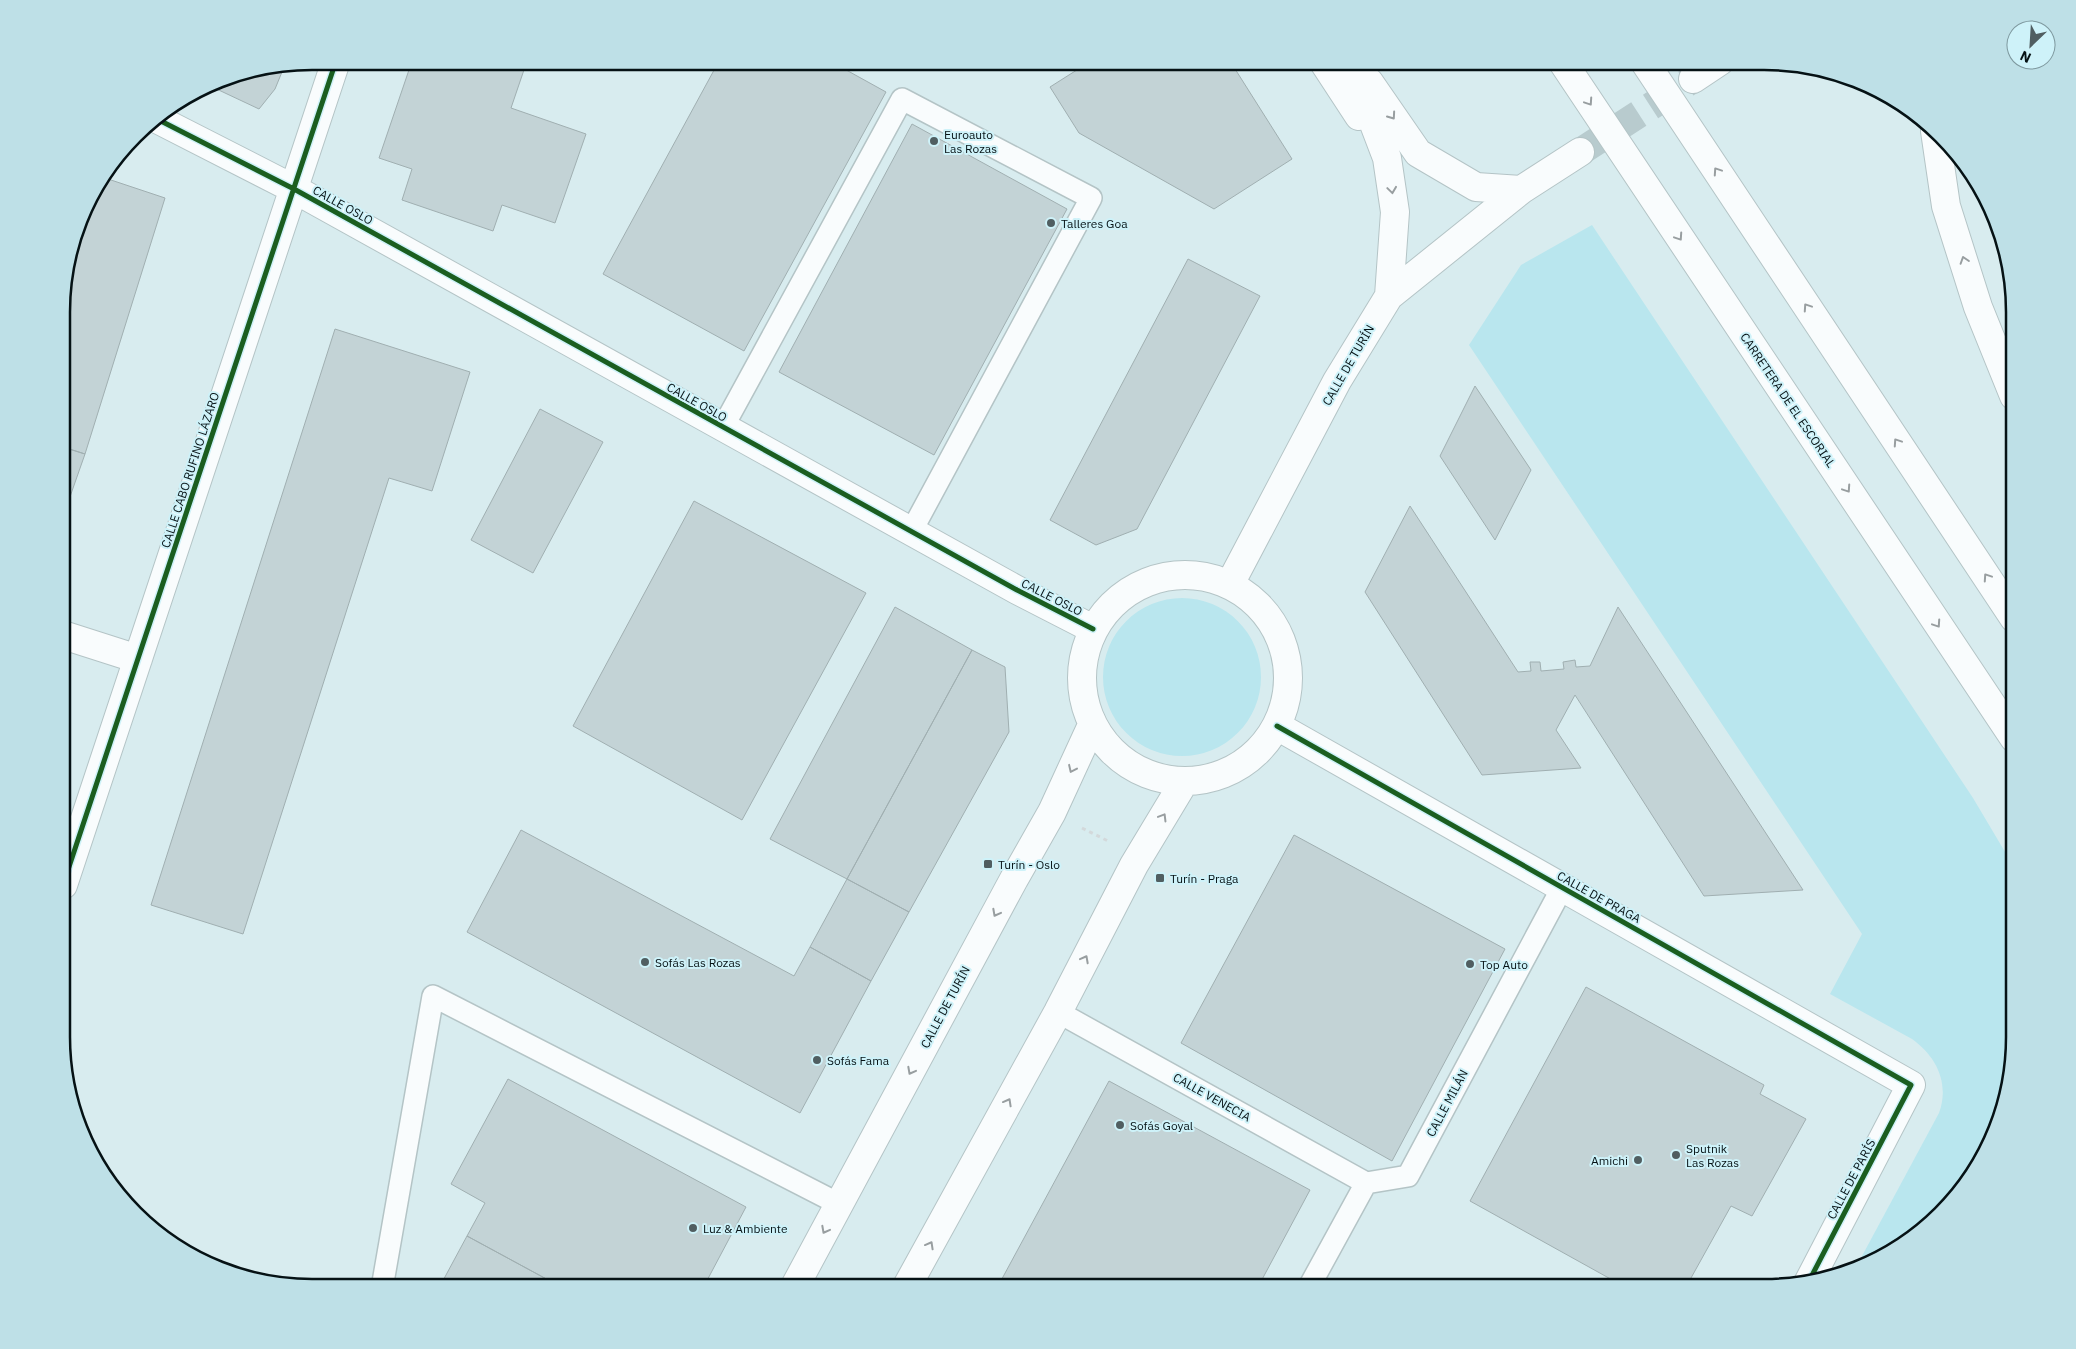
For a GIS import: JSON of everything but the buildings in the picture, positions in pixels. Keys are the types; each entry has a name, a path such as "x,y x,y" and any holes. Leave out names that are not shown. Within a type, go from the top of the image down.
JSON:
{"main road":[{"name":"CALLE CABO RUFINO LÁZARO","path":"70,864 333,70"},
{"path":"1329,70 1387,158"},
{"path":"1353,70 1387,158 1395,212 1389,296"},
{"path":"1360,70 1418,153 1476,187 1521,190"},
{"name":"CARRETERA DE EL ESCORIAL","path":"1568,70 2006,727"},
{"path":"1650,70 2006,606"},
{"path":"1693,79 1706,70"},
{"name":"CALLE OSLO","path":"163,122 294,189 911,532 1093,629"},
{"path":"1937,143 1946,206 1978,306 2006,376"},
{"name":"CALLE DE TURÍN","path":"1230,584 1337,381 1389,296 1521,190 1580,152"},
{"path":"1978,306 2006,356"},
{"path":"1193,574 1230,584 1264,609 1284,645 1289,686 1277,726 1254,756 1221,775 1184,782 1156,777 1130,766 1109,748 1092,725 1082,692 1083,658 1093,629 1119,596 1154,578 1193,574"},
{"path":"70,637 138,659"},
{"name":"CALLE DE TURÍN","path":"799,1279 1052,812 1092,725"},
{"name":"CALLE DE PRAGA","path":"1277,726 1911,1085"},
{"path":"914,1279 1139,858 1184,782"},
{"name":"CALLE DE PARÍS","path":"1813,1274 1911,1085"}],"lane":[{"path":"723,428 902,99 1091,198 911,532"},
{"name":"CALLE MILÁN","path":"1366,1183 1408,1176 1562,888"},
{"path":"384,1279 433,996 839,1204"},
{"name":"CALLE VENECIA","path":"1058,1012 1366,1183"},
{"path":"1313,1279 1366,1183"}],"path":[{"path":"1052,812 1139,858"}],"shaded area":[{"path":"1592,225 1973,798 2006,854 2006,1037 2004,1069 1998,1100 1988,1130 1974,1158 1946,1197 1924,1219 1899,1238 1860,1259 1939,1113 1943,1091 1939,1071 1928,1054 1912,1039 1830,994 1862,934 1469,345 1521,265"},
{"path":"1174,598 1190,598 1205,601 1219,607 1238,621 1248,633 1258,654 1261,677 1258,700 1248,721 1238,733 1226,743 1205,753 1190,756 1174,756 1159,753 1138,743 1116,721 1106,700 1103,685 1103,669 1106,654 1116,633 1138,611 1159,601"}],"tunnel":[{"path":"1580,152 1693,79"}],"cycle path":[{"path":"70,864 333,70"},
{"path":"163,122 294,189 1017,590 1093,629"},
{"path":"1277,726 1911,1085 1813,1274"}],"place":[{"name":"Euroauto Las Rozas","path":"934,141"},
{"name":"Talleres Goa","path":"1051,223"},
{"name":"Turín - Oslo","path":"988,864"},
{"name":"Turín - Praga","path":"1160,878"},
{"name":"Sofás Las Rozas","path":"645,962"},
{"name":"Top Auto","path":"1470,964"},
{"name":"Sofás Fama","path":"817,1060"},
{"name":"Sofás Goyal","path":"1120,1125"},
{"name":"Sputnik Las Rozas","path":"1676,1155"},
{"name":"Amichi","path":"1638,1160"},
{"name":"Luz & Ambiente","path":"693,1228"}]}
